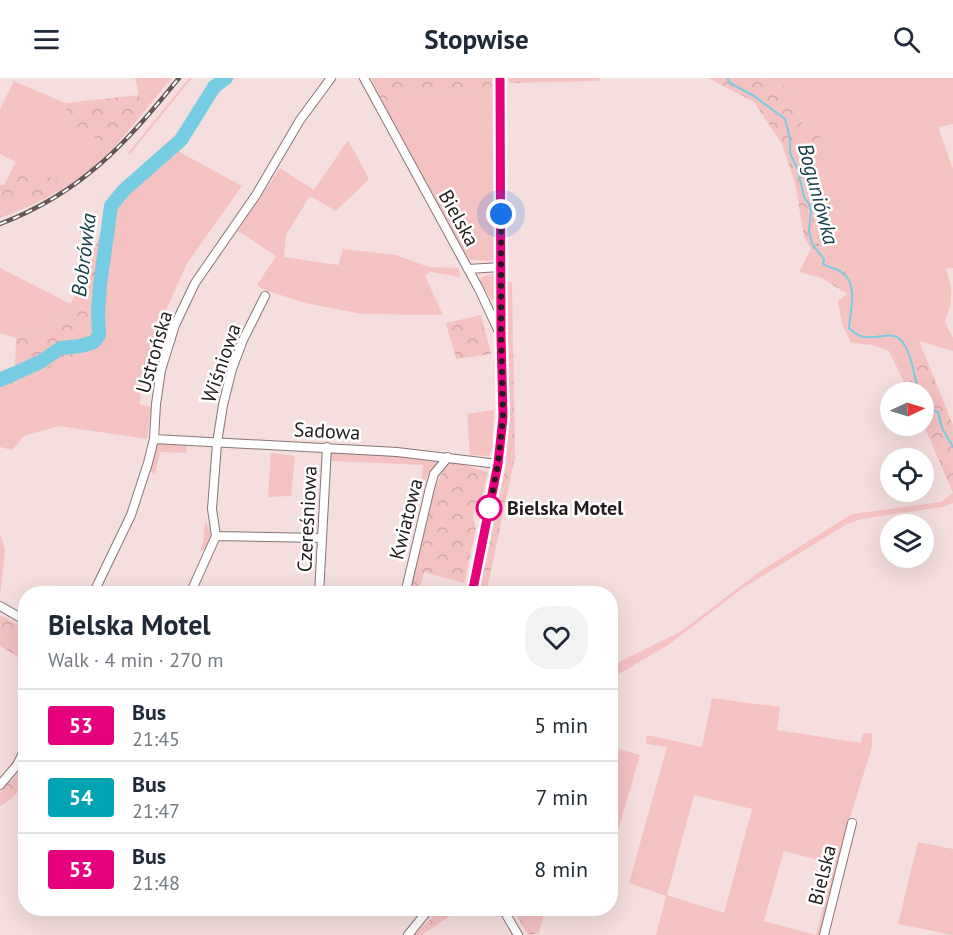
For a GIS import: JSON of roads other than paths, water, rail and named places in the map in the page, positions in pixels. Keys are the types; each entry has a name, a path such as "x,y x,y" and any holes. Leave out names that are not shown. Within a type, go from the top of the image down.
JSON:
{"street":[{"name":"Ustrońska","path":"97,586 131,515 154,439 161,370 174,325 195,283 256,195 300,120 331,78"},
{"name":"Bielska","path":"364,78 468,269 501,335 503,417 498,464 474,586"},
{"path":"500,79 501,335"},
{"path":"468,269 501,267"},
{"name":"Wiśniowa","path":"217,443 232,369 243,340 265,296"},
{"name":"Sadowa","path":"154,439 327,447 448,457 498,464"},
{"path":"194,586 216,536 212,509 217,443"},
{"name":"Czereśniowa","path":"319,586 327,447"},
{"name":"Kwiatowa","path":"407,586 434,474 448,457"},
{"path":"216,536 322,538"},
{"path":"0,606 18,616"},
{"path":"0,785 18,763"},
{"name":"Bielska","path":"824,935 852,823"},
{"path":"408,935 423,916"},
{"path":"507,916 518,935"}],"waterway":[{"name":"Bobrówka","path":"0,380 40,362 61,348 94,342 99,335 100,285 111,206 124,190 181,140 214,87 226,78"},
{"name":"Boguniówka","path":"727,78 730,83 754,96 785,119 790,138 790,153 798,170 804,197 811,211 809,231 812,244 824,259 823,264 841,272 850,283 852,298 849,328 860,336 887,335 898,338 908,352 916,382"},
{"name":"Boguniówka","path":"934,411 938,412 942,428 953,447"}],"railway":[{"path":"0,224 55,197 100,164 121,145 179,78"}],"place":[{"name":"Bielska Motel","path":"489,508"}]}
